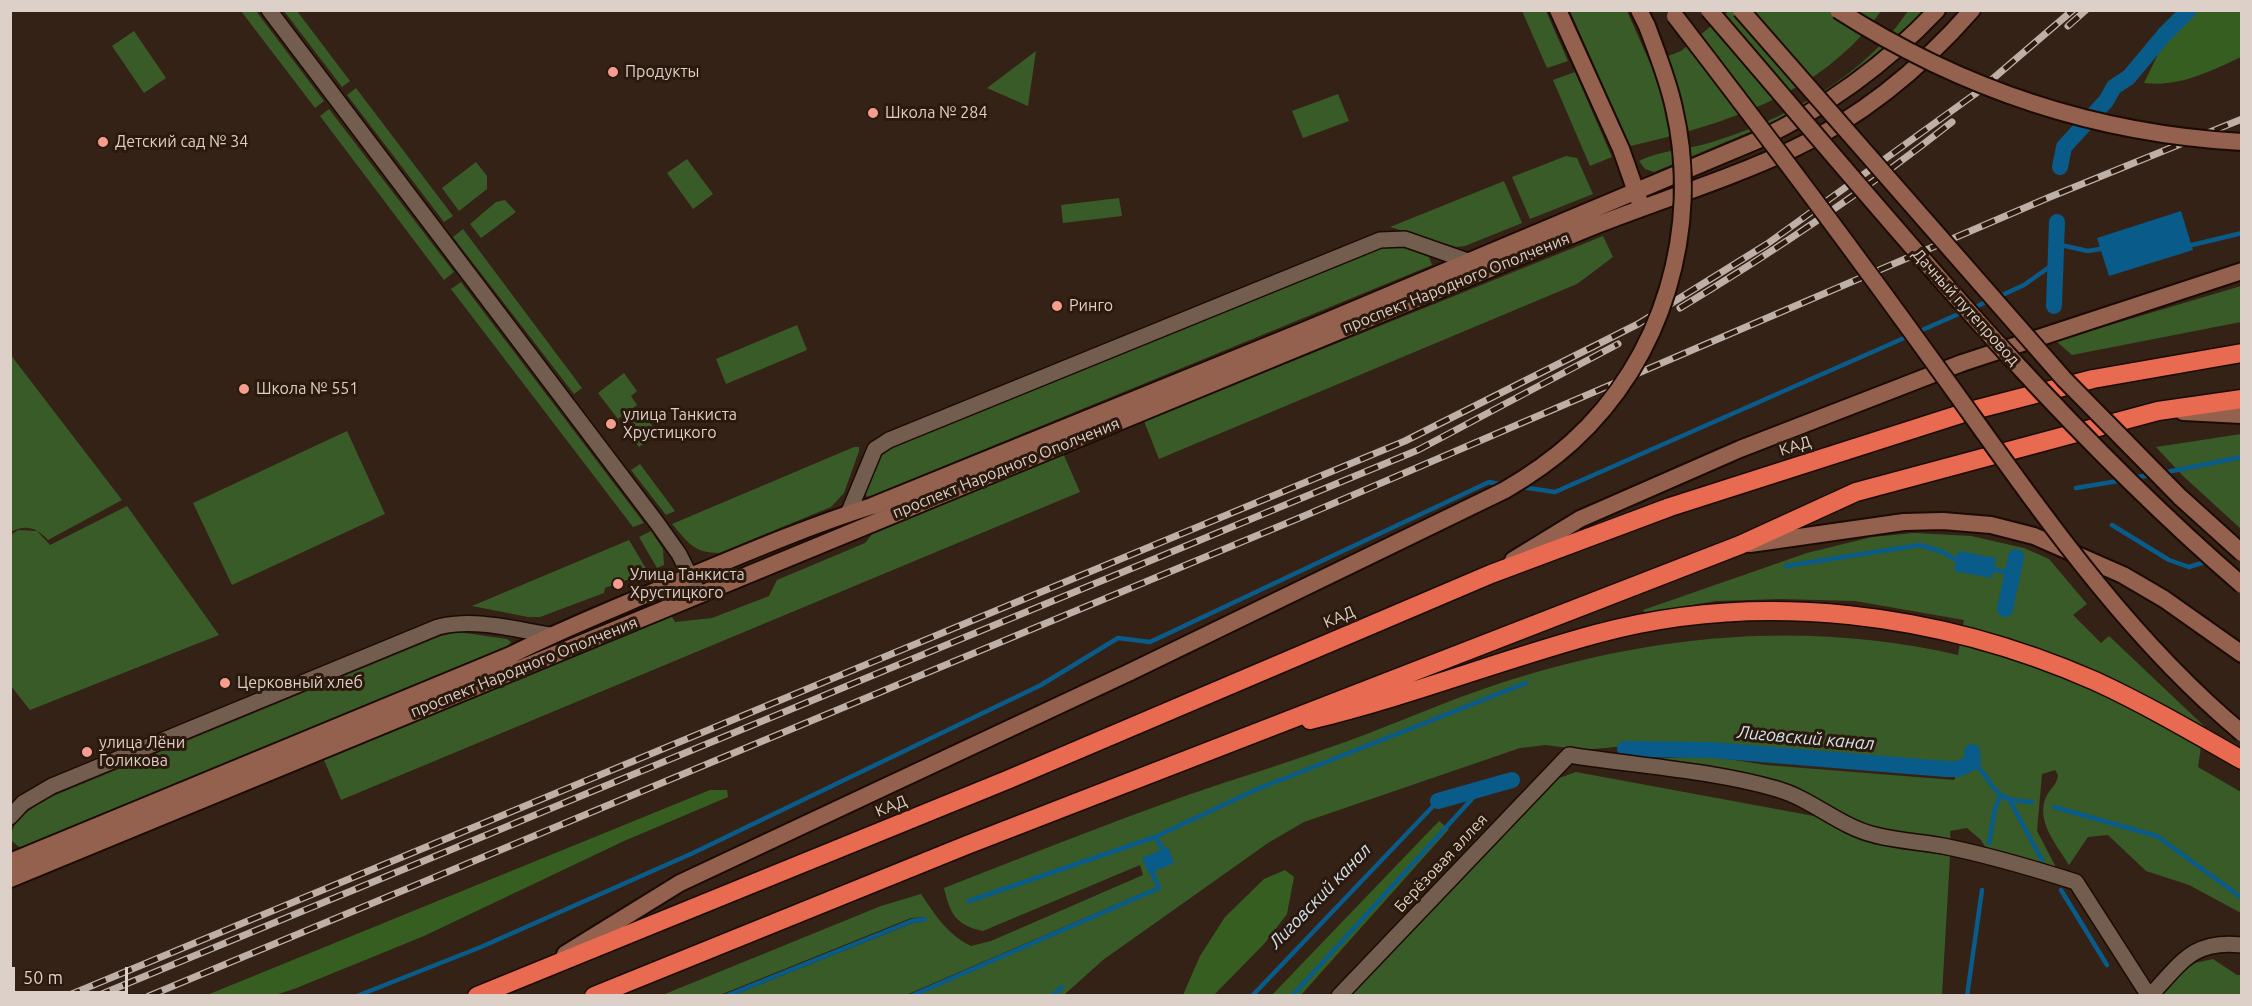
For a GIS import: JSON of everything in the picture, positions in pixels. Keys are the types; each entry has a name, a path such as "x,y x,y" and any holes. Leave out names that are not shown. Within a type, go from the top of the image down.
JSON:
{"highway":[{"name":"КАД","path":"477,996 1007,780 1491,574 1670,507 1970,411 2093,379 2241,353"},
{"path":"594,996 1244,736 1740,545 1856,492 2158,411 2241,399"},
{"path":"1244,736 1364,707 1597,634 1683,617 1821,612 1909,622 2024,654 2094,681 2241,760"}],"main road":[{"path":"1558,10 1621,149 1639,200"},
{"path":"543,968 680,883 1130,672 1505,490 1551,460 1612,400 1652,332 1672,279 1683,191 1681,148 1675,109 1661,63 1639,10"},
{"path":"1671,10 1823,211 2046,519 2109,598 2154,649 2241,733"},
{"name":"Дачный путепровод","path":"1709,10 1971,316 2139,489 2241,585"},
{"name":"Дачный путепровод","path":"1741,10 2064,379 2180,497 2241,553"},
{"path":"1838,10 1905,49 2008,97 2060,113 2134,131 2192,139 2241,142"},
{"name":"проспект Народного Ополчения","path":"10,879 699,594 1639,200 1791,125 1858,82 1937,10"},
{"name":"проспект Народного Ополчения","path":"10,862 511,655 550,635 690,576 1308,329 1468,261 1639,200 1763,163 1832,129 1868,106 1902,80 1972,10"},
{"path":"1491,574 1580,519 1740,449 1962,363 2241,272"},
{"path":"2158,411 2241,415"},
{"path":"1740,545 1904,522 1943,521 1991,525 2034,536 2123,575 2164,599 2241,654"}],"street":[{"path":"270,10 657,522 680,554 699,594"},
{"path":"848,514 875,449 900,435 1380,240 1406,239 1468,261"},
{"path":"10,817 23,803 52,786 438,627 457,622 476,622 550,635"},
{"name":"Берёзовая аллея","path":"1339,996 1487,846 1569,756 1707,774 1774,788 1796,794 1855,829 2076,882 2150,996"},
{"path":"2150,996 2185,959 2203,946 2223,943 2241,945"}],"green space":[{"path":"241,11 256,11 324,101 315,108"},
{"path":"284,11 297,11 350,81 342,87"},
{"path":"1522,11 1546,11 1568,61 1547,68"},
{"path":"1570,11 1627,11 1650,63 1681,51 1729,11 1881,11 1858,39 1831,64 1801,84 1736,116 1701,128 1630,146"},
{"path":"1908,11 1925,11 1861,69 1802,110 1654,172 1645,169 1639,161 1737,133 1793,109 1845,76 1869,56 1890,35"},
{"path":"2179,11 2241,11 2241,57 2194,77 2170,83 2144,83"},
{"path":"134,31 166,78 144,93 112,46"},
{"path":"1036,51 1028,106 987,88"},
{"path":"1575,72 1612,157 1590,166 1553,80"},
{"path":"356,88 453,216 444,222 347,95"},
{"path":"1338,94 1349,121 1303,138 1292,111"},
{"path":"329,109 454,272 444,280 320,116"},
{"path":"1566,156 1577,158 1593,194 1530,219 1512,177"},
{"path":"687,159 713,194 693,209 667,173"},
{"path":"476,162 487,176 487,189 459,211 442,188"},
{"path":"1504,181 1522,223 1465,246 1456,247 1390,227"},
{"path":"1119,198 1122,216 1063,223 1061,205"},
{"path":"505,200 516,212 481,238 470,224 496,202"},
{"path":"463,229 582,388 574,394 453,237"},
{"path":"1603,236 1613,257 1577,284 1159,459 1144,421"},
{"path":"1382,246 1406,248 1429,257 1432,265 871,496 867,497 865,493 879,456 893,447"},
{"path":"461,282 644,523 633,527 451,289"},
{"path":"2241,286 2241,322 2072,355 2056,341"},
{"path":"797,325 807,350 726,384 716,359"},
{"path":"10,354 122,500 48,540 31,528 11,532"},
{"path":"624,373 637,391 631,396 637,405 618,419 598,393"},
{"path":"642,412 658,434 639,447 624,426"},
{"path":"347,431 385,514 232,585 193,503"},
{"path":"2242,434 2241,529 2182,475 2156,447"},
{"path":"854,447 859,447 859,451 844,493 831,507 719,553 697,549 672,524"},
{"path":"1063,453 1080,492 341,800 324,760 671,615 675,622 712,618 769,596 777,580 865,543 877,528"},
{"path":"640,464 675,511 666,515 631,470"},
{"path":"127,506 219,635 30,710 11,686 11,535 18,530 37,531 50,545"},
{"path":"651,531 663,549 664,565 657,568 639,537"},
{"path":"1914,533 1971,536 2024,548 2049,559 2087,604 2073,615 2101,643 2109,636 2204,726 2198,767 2241,792 2241,913 2189,885 2146,871 2108,835 2088,837 2069,865 2053,841 2043,814 2047,795 2058,775 2055,770 2042,774 2037,831 2059,873 1987,850 1981,840 1967,828 1950,831 1951,844 1876,831 1830,809 1631,760 1709,756 1766,765 1954,780 1961,767 1670,742 1583,750 1546,745 1520,748 1304,822 1268,843 1103,960 1064,995 916,995 1160,889 1156,878 1153,878 1157,887 906,995 734,995 913,923 925,921 926,917 911,918 720,995 660,996 881,906 921,894 955,936 971,946 991,941 1143,875 1140,865 983,931 966,925 955,917 944,888 1182,797 1307,756 1474,692 1550,669 1665,644 1724,638 1782,636 1840,637 1899,644 1958,655 1964,620 1855,601 1780,599 1716,601 1645,613 1643,610 1807,553 1872,537"},
{"path":"629,540 648,572 605,588 604,593 540,617 528,617 472,606"},
{"path":"458,632 507,639 511,642 507,648 30,845 19,847 11,840 12,832 19,819 53,796 441,636"},
{"path":"1576,772 1814,816 1873,844 1950,856 1942,995 1349,996 1559,778"},
{"path":"710,790 727,790 728,797 624,841 424,936 294,989 275,995 207,995"},
{"path":"1439,821 1449,829 1301,995 1272,995"},
{"path":"1285,870 1294,877 1287,914 1264,944 1214,995 1183,995 1200,956 1225,917 1264,879"},
{"path":"2213,959 2237,975 2241,975 2241,995 2161,996 2190,964"}],"water":[{"path":"2181,211 2193,250 2109,276 2097,238"},
{"path":"1958,551 1996,558 1992,578 1954,571"},
{"path":"1168,847 1174,863 1149,874 1142,858"}],"waterway":[{"name":"Лиговский канал","path":"2060,167 2064,147 2106,101 2114,87 2129,77 2164,35 2189,10"},
{"name":"Лиговский канал","path":"2054,306 2057,222"},
{"path":"2192,245 2242,233"},
{"path":"2056,244 2088,251 2100,249"},
{"path":"1998,297 2024,285 2055,263"},
{"path":"1971,309 1990,300"},
{"path":"1521,487 1555,492 1963,312"},
{"path":"2162,473 2242,457"},
{"path":"2132,478 2151,475"},
{"path":"2076,488 2124,480"},
{"path":"357,996 481,947 693,853 1041,685 1118,638 1150,642 1489,482 1503,485"},
{"path":"2112,525 2169,560 2189,567 2208,561"},
{"path":"1786,566 1920,545 1943,552 1956,560"},
{"name":"Лиговский канал","path":"2005,609 2016,557"},
{"path":"1993,569 2013,574"},
{"path":"969,901 1155,837 1255,790 1526,683"},
{"name":"Лиговский канал","path":"1625,749 1712,750 1946,769 1958,769 1973,762 1972,752"},
{"path":"1973,762 2001,795 2018,801 2032,802"},
{"name":"Лиговский канал","path":"1438,801 1512,780"},
{"path":"1292,996 1481,789"},
{"path":"1989,843 1995,808 2000,797"},
{"name":"Лиговский канал","path":"1252,996 1438,801"},
{"path":"2010,801 2042,860"},
{"path":"2054,807 2157,836 2242,898"},
{"path":"1155,837 1163,849"},
{"path":"911,996 1159,888 1152,872"},
{"path":"1967,996 1982,890"},
{"path":"2061,890 2107,965"},
{"path":"726,996 912,921 925,919"},
{"path":"1052,996 1062,987"}],"railway":[{"path":"67,996 1405,441 1638,324 1767,244 1975,94 2073,10"},
{"path":"2068,26 2086,10"},
{"path":"149,996 1304,516 2050,197 2242,119"},
{"path":"1680,308 1819,219 1887,172 1952,122"},
{"path":"97,996 1418,450 1618,344"}],"place":[{"name":"Продукты","path":"613,72"},
{"name":"Школа № 284","path":"873,113"},
{"name":"Детский сад № 34","path":"103,142"},
{"name":"Ринго","path":"1057,306"},
{"name":"Школа № 551","path":"244,389"},
{"name":"улица Танкиста Хрустицкого","path":"611,424"},
{"name":"Улица Танкиста Хрустицкого","path":"618,584"},
{"name":"Церковный хлеб","path":"225,683"},
{"name":"улица Лёни Голикова","path":"87,752"}]}
